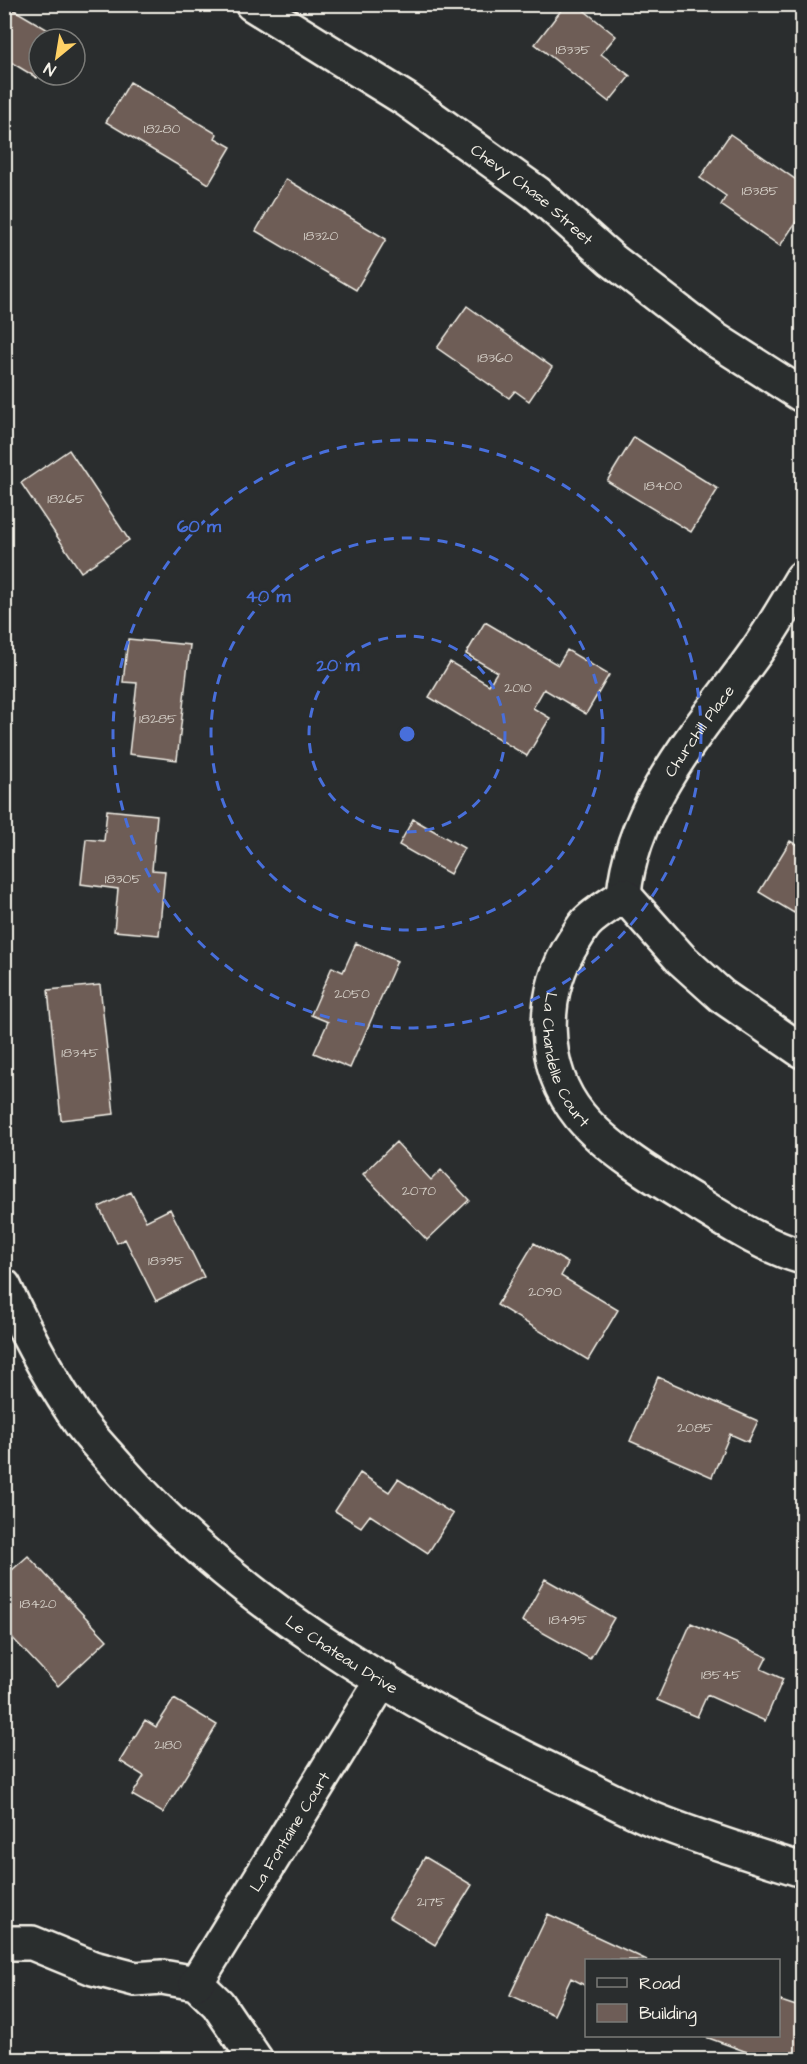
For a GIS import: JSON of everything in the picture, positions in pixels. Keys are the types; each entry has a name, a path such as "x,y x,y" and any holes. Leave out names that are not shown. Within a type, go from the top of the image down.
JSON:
{"street":[{"name":"Chevy Chase Street","path":"252,4 408,100 537,193 612,260 716,340 802,394"},
{"name":"Churchill Place","path":"624,895 626,869 641,827 659,791 705,719 757,651 802,578"},
{"path":"624,895 681,960 722,996 802,1051"},
{"name":"La Chandelle Court","path":"624,895 586,923 562,960 551,997 549,1031 553,1061 563,1090 579,1115 598,1136 677,1191 746,1233 781,1251 802,1257"},
{"name":"Le Chateau Drive","path":"4,1286 48,1373 77,1417 140,1492 192,1544 231,1577 383,1679 519,1755 652,1819 802,1870"},
{"name":"La Fontaine Court","path":"196,1983 383,1679"},
{"path":"4,1943 32,1943 93,1968 135,1979 162,1977 196,1983 218,2004 256,2060"}],"building":[{"path":"4,4 43,27 27,27 27,72 4,58"},
{"path":"566,4 576,4 616,36 601,54 630,76 609,102 535,44"},
{"path":"130,82 217,134 215,138 231,147 209,184 106,122"},
{"path":"730,134 802,184 802,213 780,246 721,205 726,196 700,178"},
{"path":"286,179 386,239 356,290 256,231"},
{"path":"467,306 552,367 529,401 515,391 509,398 437,348"},
{"path":"634,437 718,489 691,532 607,481"},
{"path":"69,450 129,540 81,572 21,483"},
{"path":"485,622 558,665 567,650 609,675 586,714 544,689 533,708 550,718 527,756 429,697 450,662 489,685 497,672 466,654"},
{"path":"128,639 190,645 177,760 129,754 137,683 123,682"},
{"path":"107,810 157,815 152,870 165,871 159,935 114,931 118,889 81,884 86,839 104,841"},
{"path":"413,819 464,848 450,874 399,845"},
{"path":"790,841 802,848 802,903 794,913 759,892"},
{"path":"356,943 397,961 350,1068 314,1053 328,1022 311,1015 332,967 343,972"},
{"path":"100,985 114,1114 61,1120 48,990"},
{"path":"396,1142 431,1180 441,1170 469,1200 427,1240 363,1174"},
{"path":"131,1192 146,1221 170,1209 204,1277 156,1301 125,1239 117,1243 99,1207"},
{"path":"534,1243 568,1263 561,1276 618,1310 588,1360 497,1305"},
{"path":"658,1377 758,1421 748,1442 730,1434 712,1477 630,1441"},
{"path":"360,1473 389,1492 398,1479 453,1514 428,1553 370,1515 361,1527 335,1511"},
{"path":"28,1556 107,1640 58,1686 4,1629 4,1577"},
{"path":"545,1579 614,1618 590,1659 522,1621"},
{"path":"691,1623 767,1657 761,1669 783,1679 765,1721 707,1695 697,1717 657,1700"},
{"path":"174,1699 217,1725 163,1813 132,1795 144,1776 120,1761 145,1720 156,1727"},
{"path":"425,1857 472,1885 435,1945 389,1917"},
{"path":"548,1914 645,1959 585,1959 585,1985 571,1978 554,2015 510,1995"},
{"path":"780,2001 802,2008 802,2060 769,2060 706,2037 780,2037"}]}
